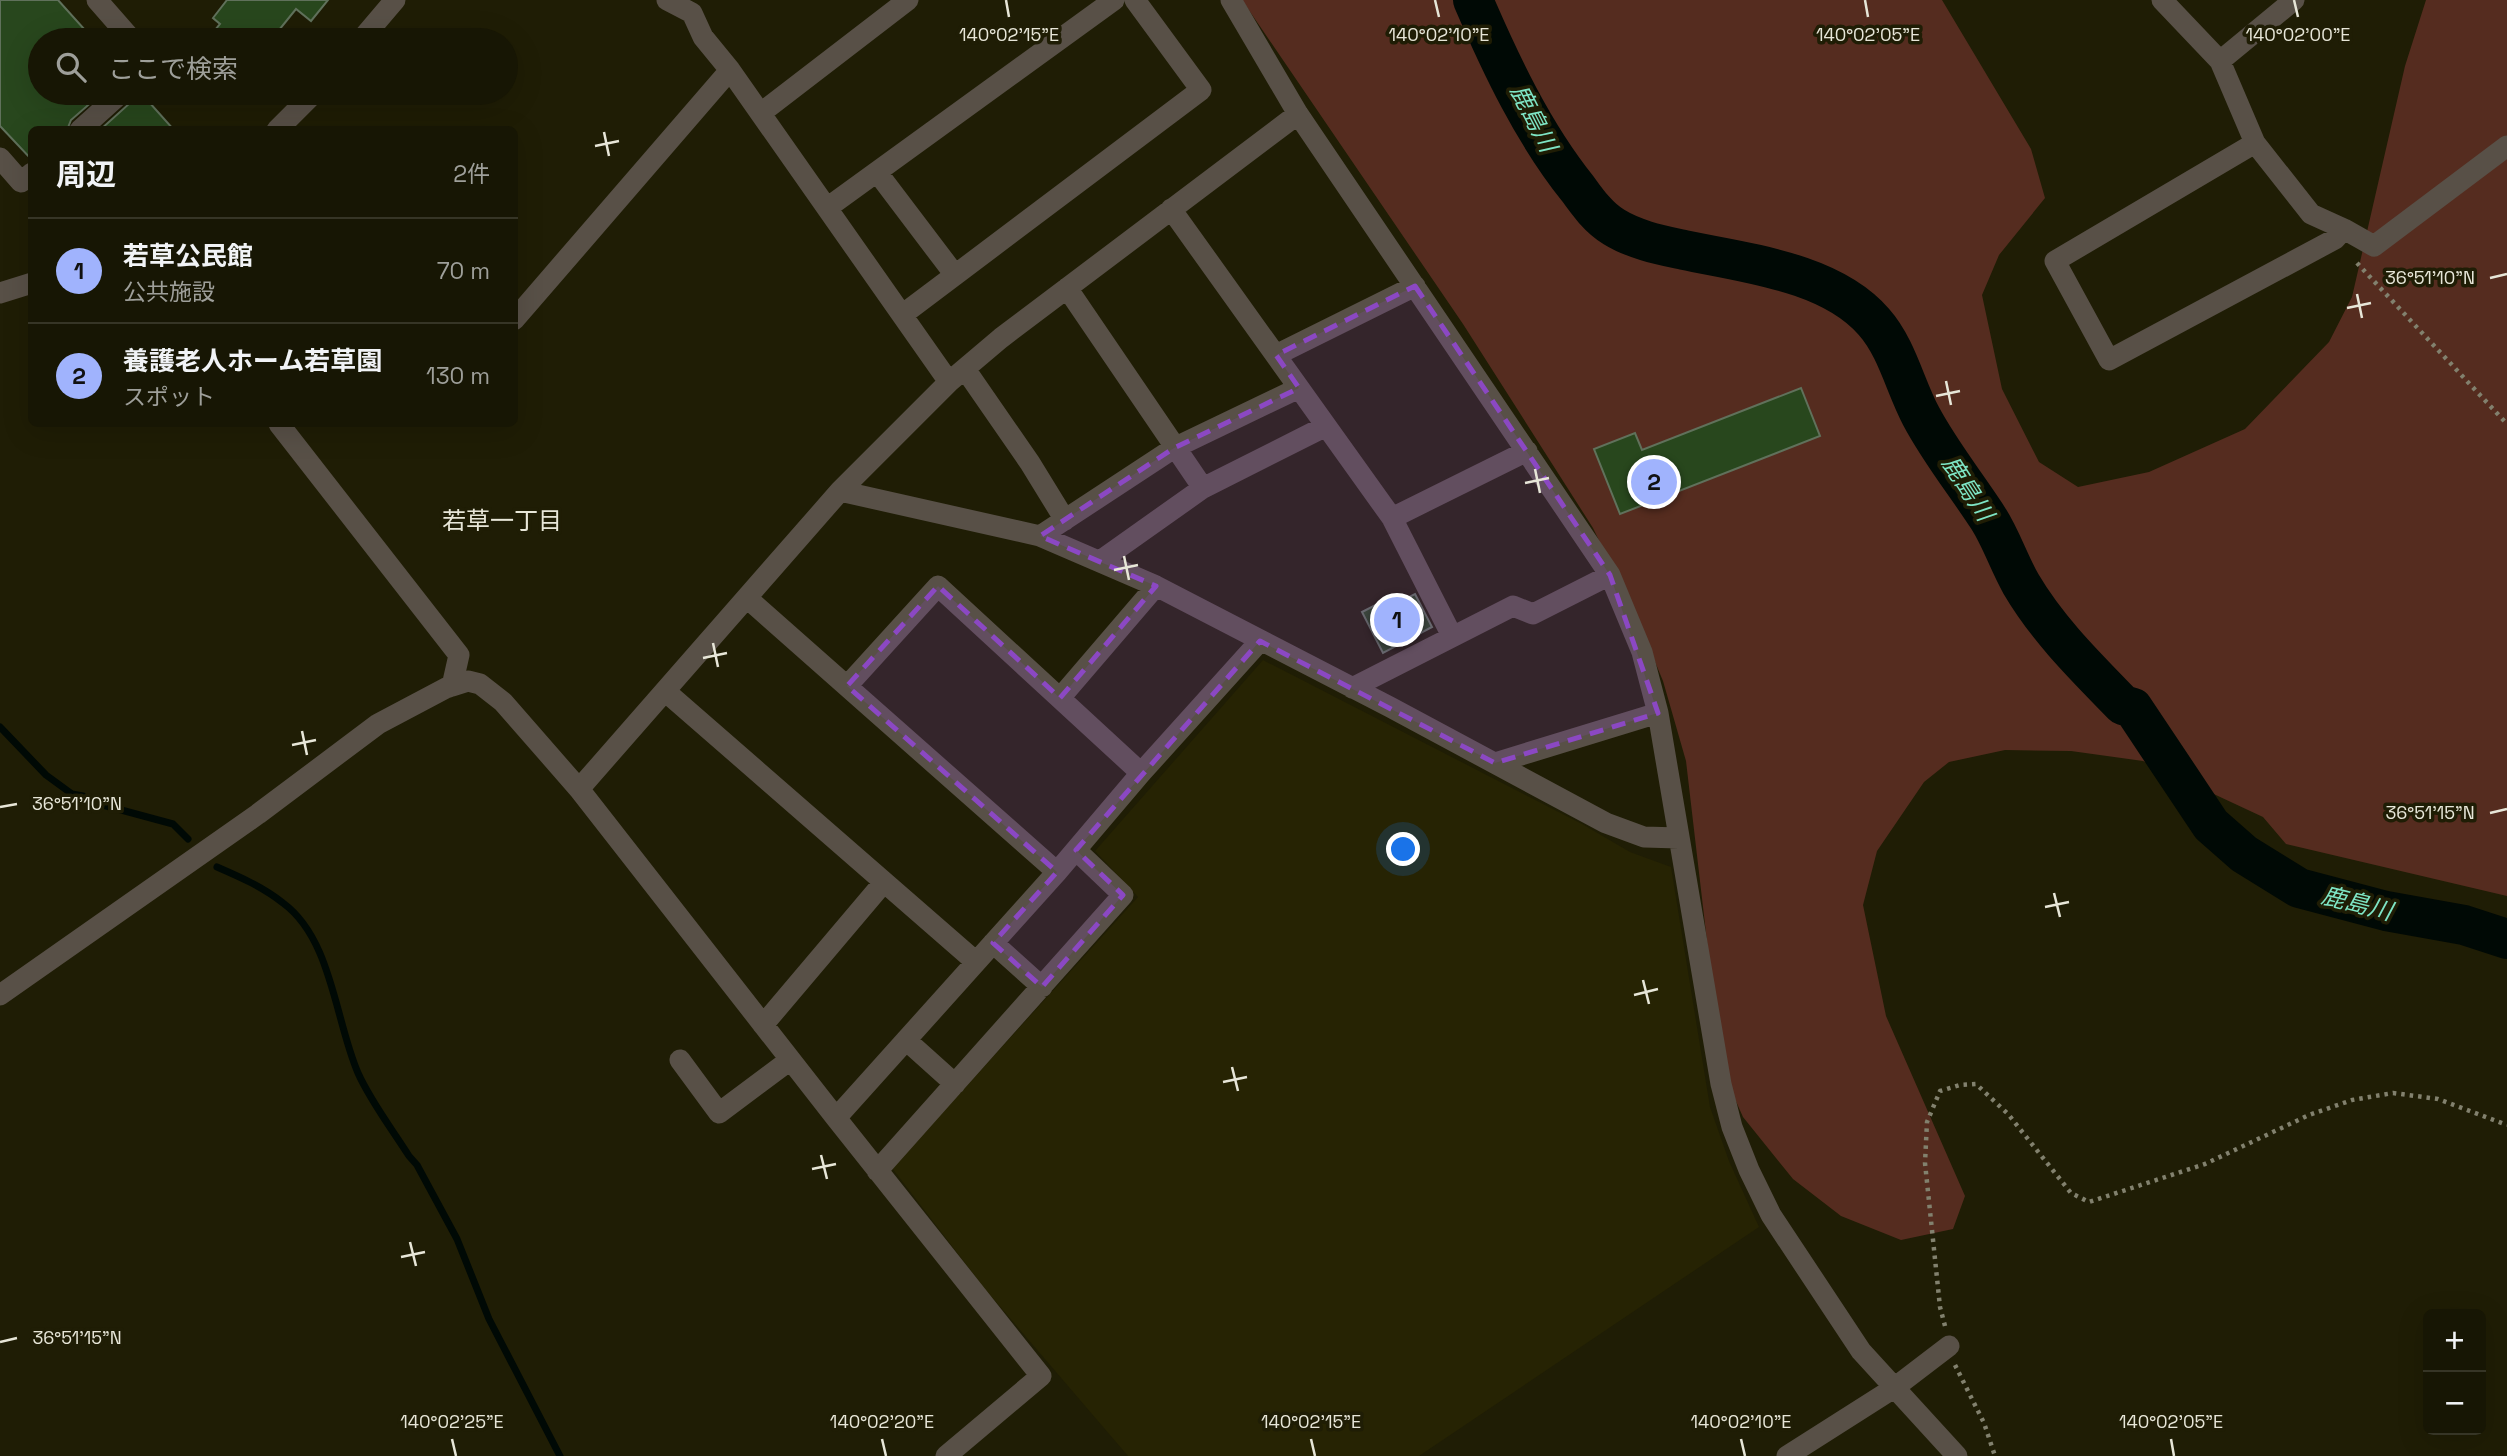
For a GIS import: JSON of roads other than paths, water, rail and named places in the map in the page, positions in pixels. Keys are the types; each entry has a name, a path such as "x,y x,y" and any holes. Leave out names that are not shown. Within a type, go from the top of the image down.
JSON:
{"street":[{"path":"97,0 122,28"},
{"path":"371,28 395,0"},
{"path":"667,0 701,6 703,37 761,113 902,315 957,375 1030,463 1065,520"},
{"path":"761,113 908,0"},
{"path":"827,208 1114,0"},
{"path":"902,315 1201,90 1135,0"},
{"path":"1231,0 1298,114 1610,575 1642,652 1658,713 1721,1084 1732,1127 1771,1215 1861,1351 1957,1456"},
{"path":"2162,0 2220,61 2255,143 2311,214 2340,234 2374,246 2507,146"},
{"path":"2220,61 2294,0"},
{"path":"518,315 730,70"},
{"path":"84,126 108,105"},
{"path":"281,126 302,105"},
{"path":"579,789 840,491 957,375 1067,288 1298,114"},
{"path":"2255,143 2055,261 2109,360 2340,234"},
{"path":"0,158 21,182 28,176"},
{"path":"877,172 955,275"},
{"path":"1171,209 1392,518 1452,636"},
{"path":"0,293 28,284"},
{"path":"1276,355 1415,286"},
{"path":"1067,288 1203,488"},
{"path":"1040,536 1174,448 1299,388"},
{"path":"1100,561 1203,488 1326,426"},
{"path":"281,427 459,655 452,686"},
{"path":"1392,518 1527,451"},
{"path":"840,491 1040,536 1157,586 1606,823 1644,837 1679,838"},
{"path":"1352,688 1513,606 1533,614 1610,575"},
{"path":"847,686 938,586 1141,774"},
{"path":"1060,698 1157,586"},
{"path":"747,597 1057,872"},
{"path":"836,1118 1260,641"},
{"path":"0,995 258,814 378,724 452,686 468,681 480,684 503,702 579,789 1041,1376 946,1456"},
{"path":"665,691 976,962"},
{"path":"1495,763 1658,713"},
{"path":"877,1171 1123,895 1076,850"},
{"path":"763,1025 884,882"},
{"path":"993,943 1041,987"},
{"path":"906,1040 955,1084"},
{"path":"680,1060 719,1113 790,1060"},
{"path":"1787,1456 1894,1388 1949,1346"}],"waterway":[{"name":"鹿島川","path":"1473,0 1532,122 1599,215 1622,232 1648,242 1760,265 1811,281 1835,291 1856,305 1874,322 1889,343 1928,429 1993,526 2032,601 2082,662 2123,705 2133,708 2211,825 2244,854 2299,888 2386,911 2464,925 2507,939"},
{"path":"0,727 46,775 72,794 83,796 88,801 173,824 188,839"},
{"path":"217,867 275,897 299,918 312,937 330,982 358,1073 382,1115 417,1165 457,1239 489,1319 560,1456"}],"place":[{"name":"養護老人ホーム若草園","path":"1654,482"},
{"name":"若草公民館","path":"1397,620"}],"district":[{"name":"若草一丁目","path":"502,520"}]}
